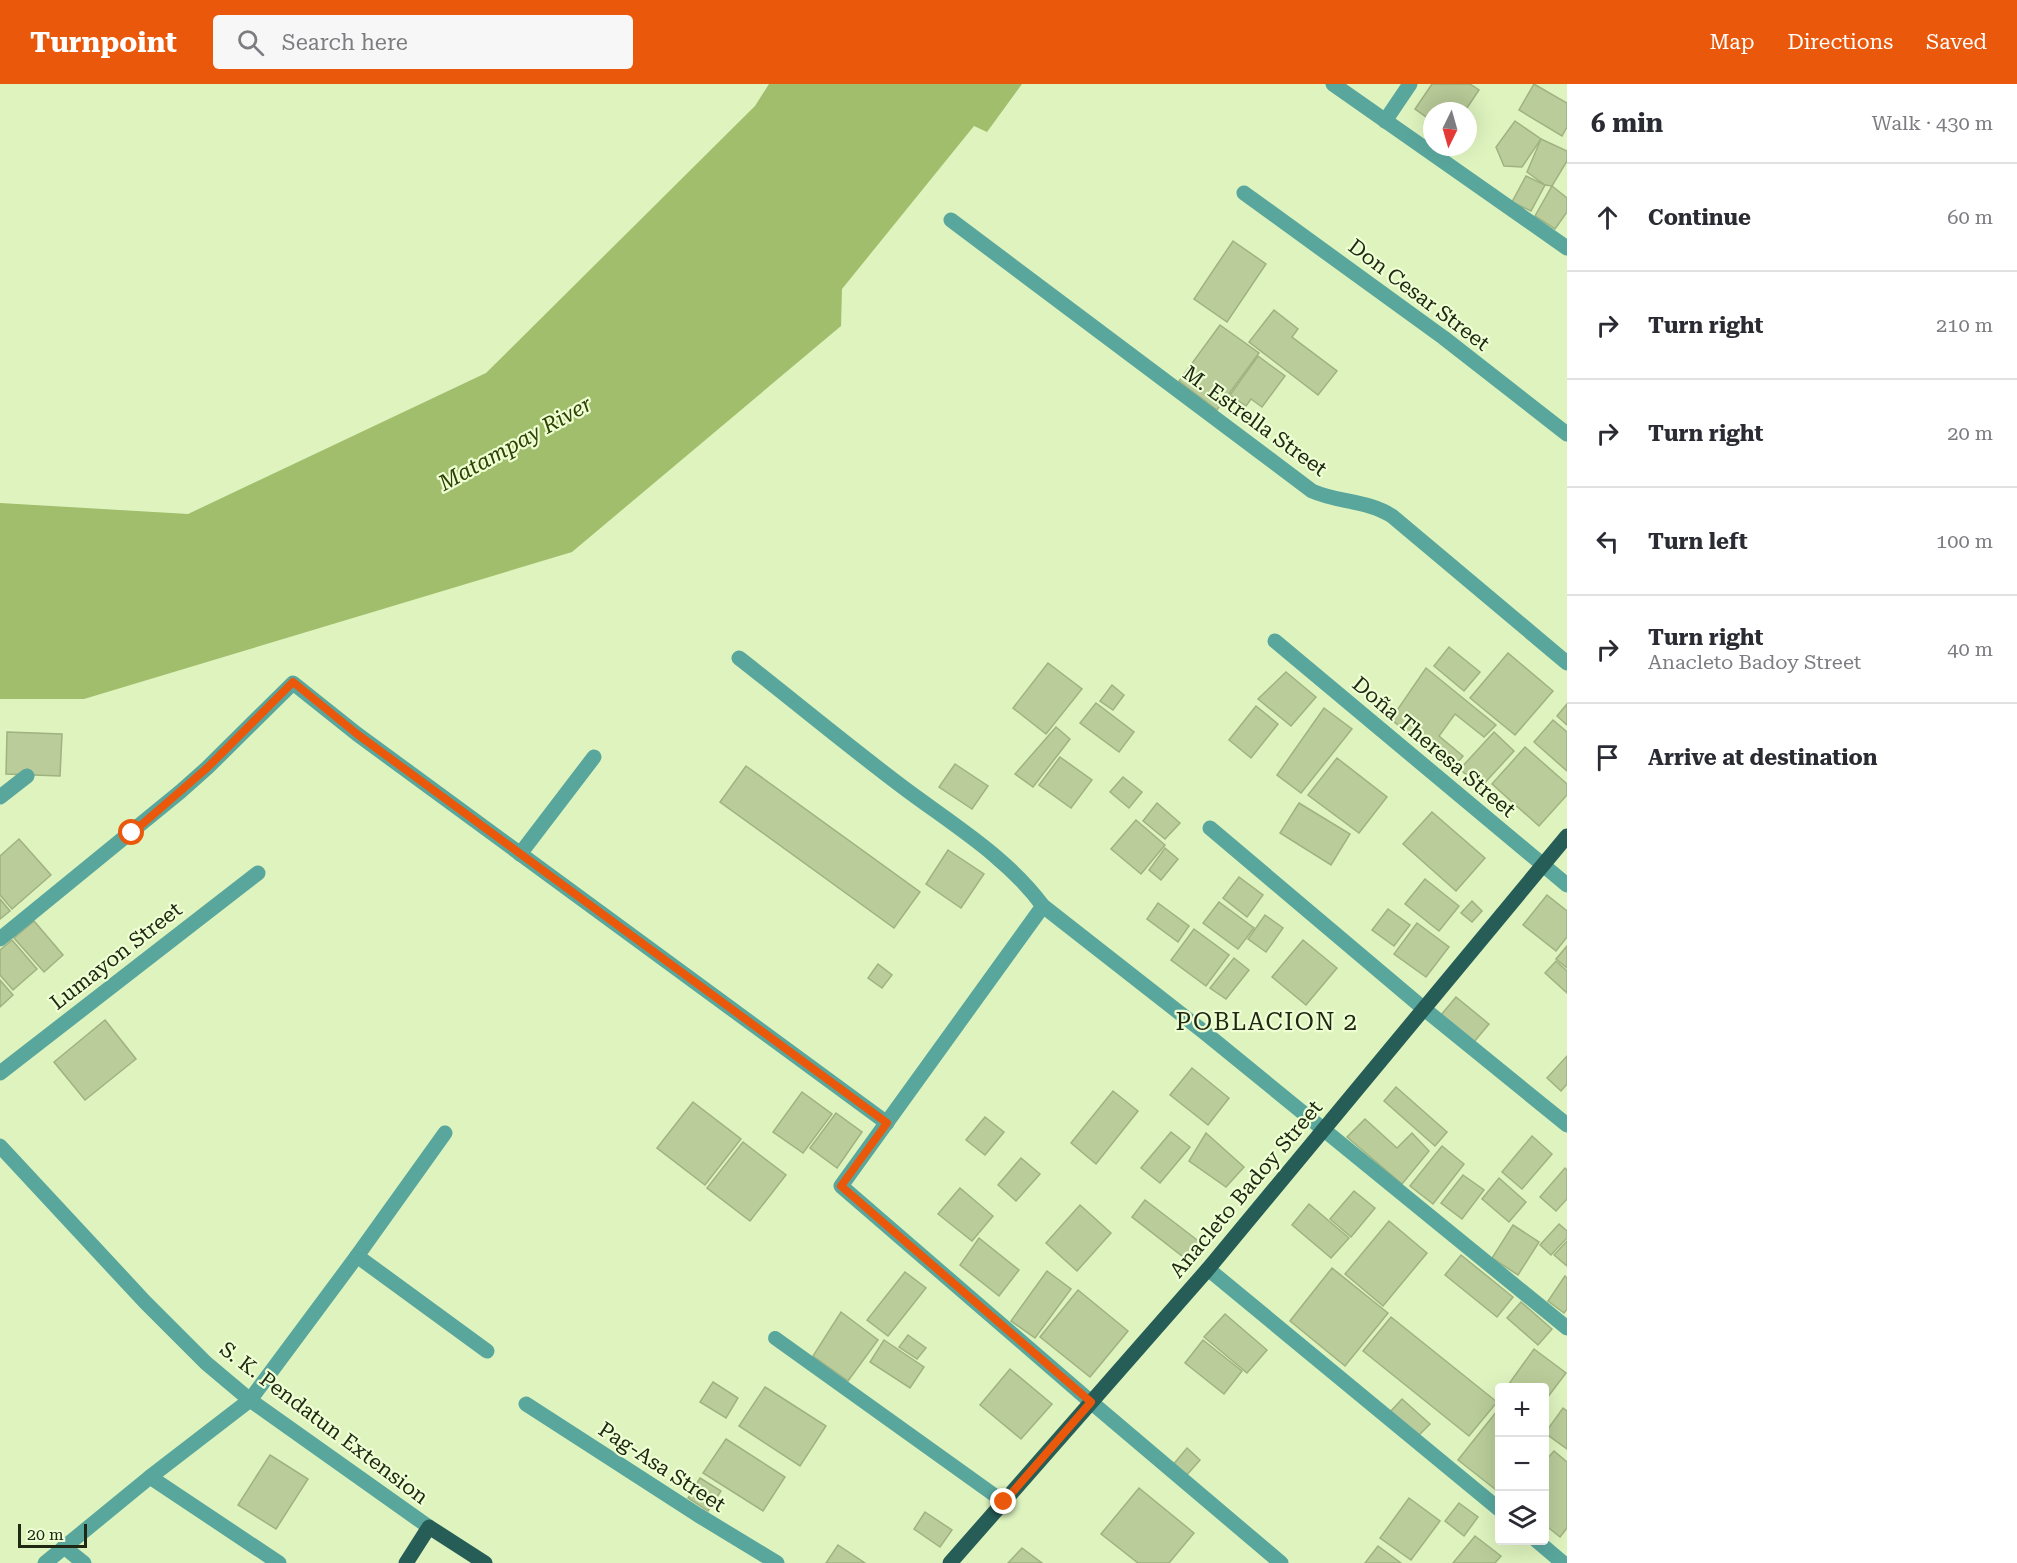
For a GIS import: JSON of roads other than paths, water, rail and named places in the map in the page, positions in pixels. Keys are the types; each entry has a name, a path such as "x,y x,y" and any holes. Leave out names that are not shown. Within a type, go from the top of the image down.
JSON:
{"main road":[{"name":"Anacleto Badoy Street","path":"950,1563 1208,1269 1567,836"},
{"path":"406,1563 429,1527"},
{"name":"S. K. Pendatun Extension","path":"429,1527 485,1563"}],"street":[{"path":"1333,84 1567,248"},
{"path":"1385,121 1410,84"},
{"name":"Don Cesar Street","path":"1244,193 1444,338 1567,434"},
{"name":"M. Estrella Street","path":"951,220 1312,491 1327,498 1379,507 1392,516 1567,663"},
{"name":"Doña Theresa Street","path":"1275,640 1567,885"},
{"path":"739,658 1008,866 1028,885 1043,906 1204,1032 1567,1328"},
{"path":"0,939 180,792 293,682 357,734 887,1123"},
{"path":"520,854 594,757"},
{"path":"0,797 27,776"},
{"path":"1210,828 1423,1008 1567,1125"},
{"name":"Lumayon Street","path":"0,1073 258,873"},
{"path":"1043,906 841,1186 1281,1563"},
{"path":"45,1563 150,1477 250,1400 445,1134"},
{"name":"S. K. Pendatun Extension","path":"0,1146 145,1302 206,1363 250,1400 429,1527"},
{"path":"357,1256 487,1351"},
{"path":"1208,1269 1495,1506"},
{"name":"Pag-Asa Street","path":"526,1404 777,1563"},
{"path":"150,1477 279,1563"},
{"path":"1542,1545 1563,1563"},
{"path":"64,1547 84,1563"}],"lane":[{"path":"775,1338 1004,1502"}],"water":[{"name":"Matampay River","path":"769,84 1022,84 987,132 974,126 842,289 841,326 572,552 84,699 0,699 0,503 188,514 486,373 755,106"}],"district":[{"name":"POBLACION 2","path":"1267,1022"}]}
